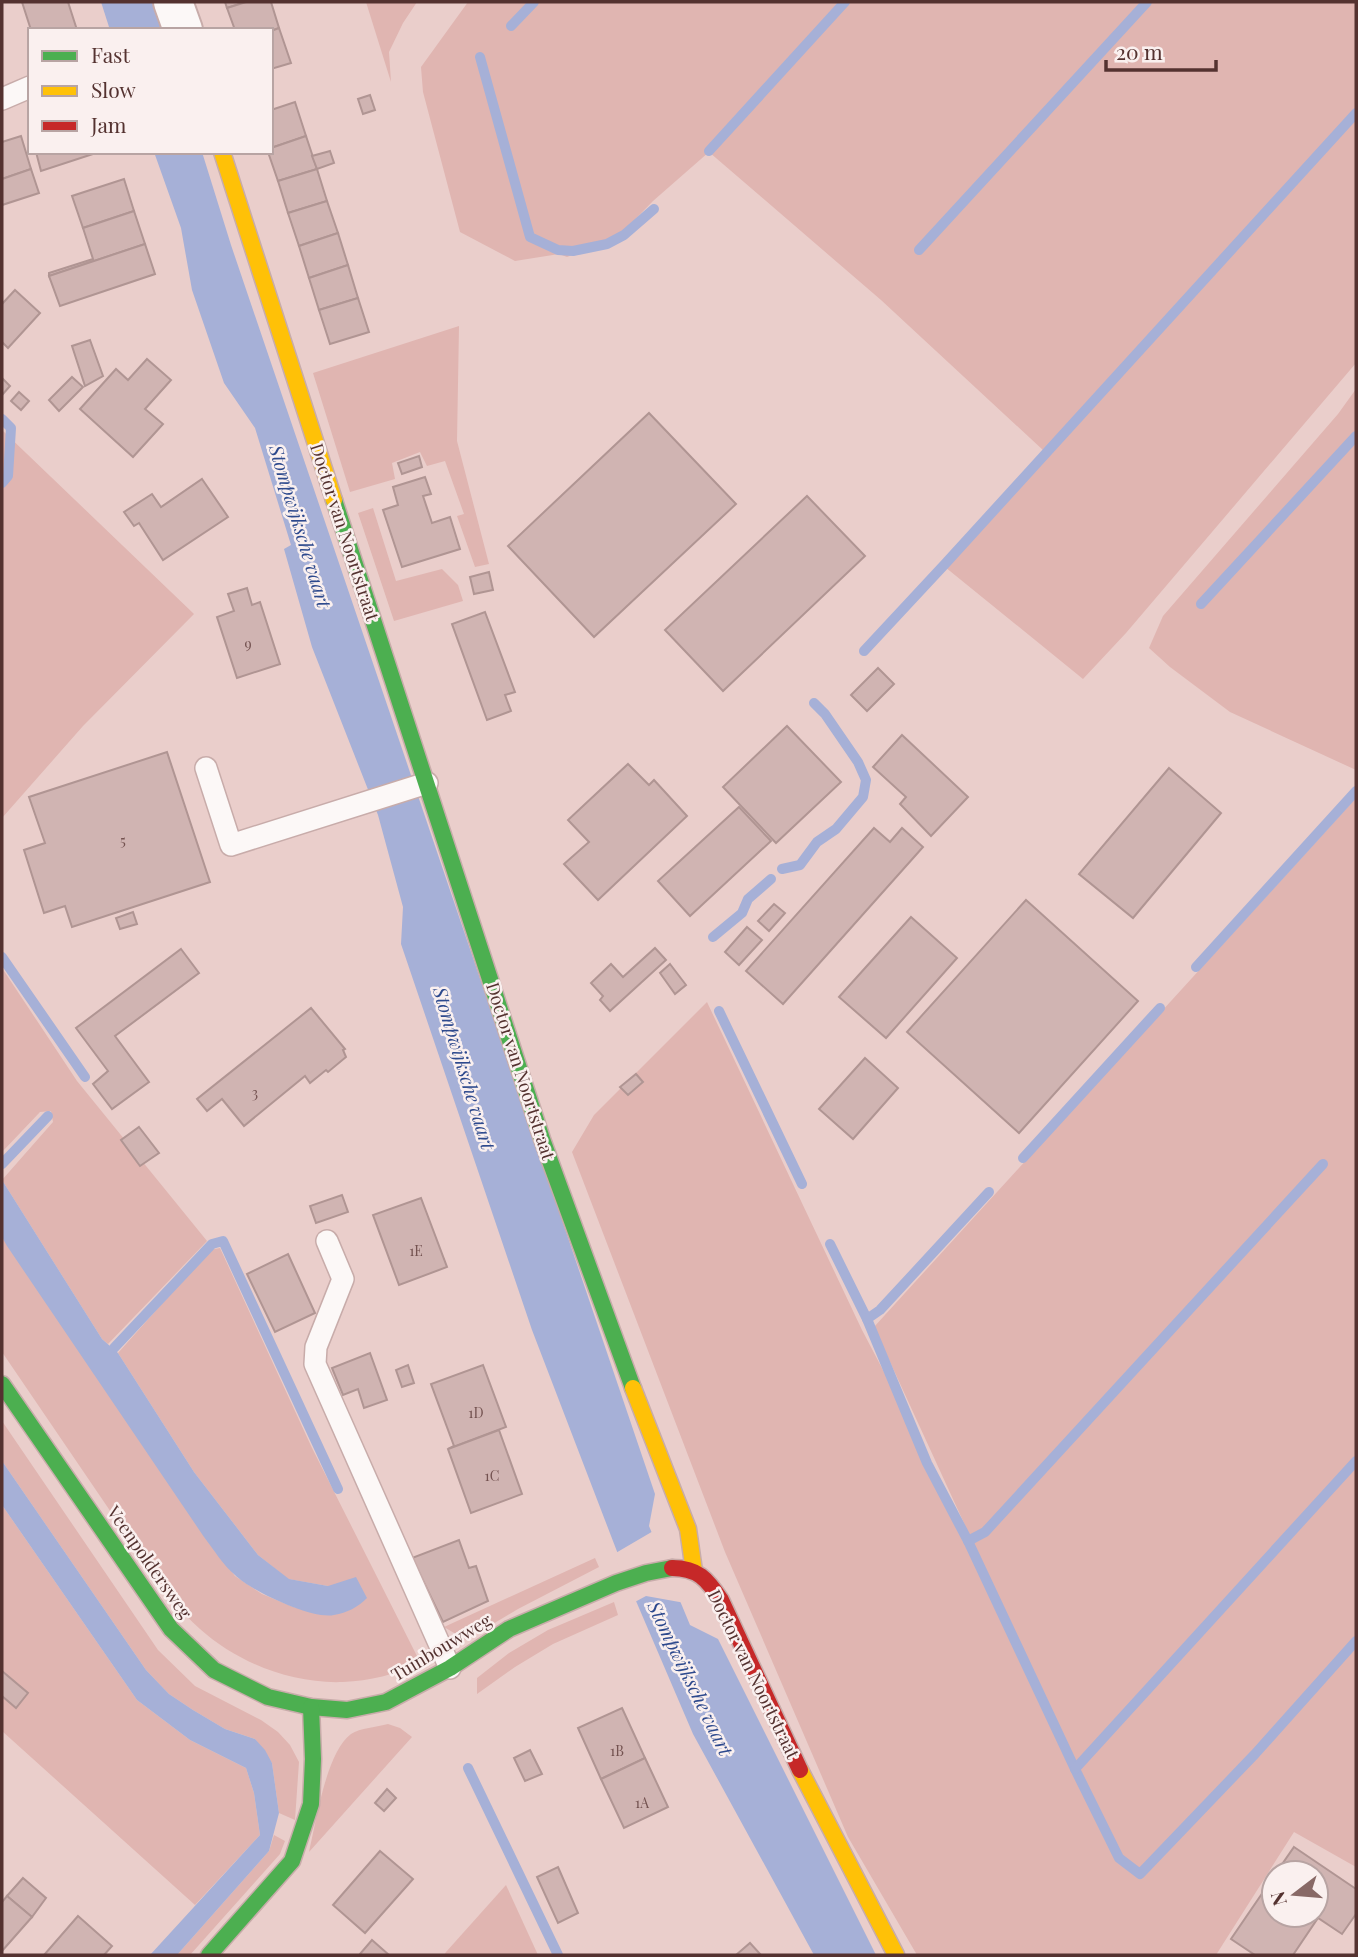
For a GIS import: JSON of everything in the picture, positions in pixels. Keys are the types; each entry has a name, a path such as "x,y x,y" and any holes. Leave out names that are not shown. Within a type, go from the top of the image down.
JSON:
{"street":[{"path":"173,2 182,28"},
{"name":"Doctor van Noortstraat","path":"223,154 419,786 620,1355 688,1529 694,1571 708,1581 721,1600 790,1750 896,1955"},
{"name":"Veenpoldersweg","path":"2,1384 171,1629 214,1670 268,1697 311,1707"},
{"name":"Tuinbouwweg","path":"311,1707 347,1710 386,1702 450,1668 509,1629 616,1583 674,1567 694,1571"},
{"path":"209,1955 292,1861 311,1804 311,1707"}],"lane":[{"path":"2,99 28,89"},
{"path":"206,768 231,845 419,786"},
{"path":"327,1241 343,1279 316,1347 315,1364 450,1668"}],"shaded area":[{"path":"366,2 417,2 389,52 391,82"},
{"path":"468,2 1356,2 1356,363 1126,633 1083,679 945,567 1044,451 881,300 709,152 653,201 617,238 567,257 559,254 515,261 460,232 423,92 421,67"},
{"path":"459,326 457,441 489,564 475,567 457,516 464,514 445,461 427,466 420,452 392,463 395,479 350,492 313,373"},
{"path":"1356,389 1356,770 1230,712 1149,648 1163,616 1338,414"},
{"path":"2,430 194,614 83,726 2,818"},
{"path":"373,508 396,581 442,569 458,585 463,601 394,621 358,513"},
{"path":"1356,798 1356,1867 1294,1832 1277,1859 1260,1859 1260,1886 1216,1955 917,1955 848,1837 725,1552 572,1152 594,1115 707,1002 862,1330 969,1534 874,1327"},
{"path":"2,968 77,1081 207,1241 108,1344 102,1339 2,1180 53,1122 51,1111 40,1112 2,1152"},
{"path":"2,1237 235,1576 262,1594 296,1608 328,1586 288,1579 258,1555 194,1472 118,1353 210,1250 220,1248 312,1448 421,1664 363,1680 324,1682 304,1679 248,1661 215,1641 193,1622 149,1568 2,1352"},
{"path":"2,1421 158,1650 195,1686 261,1720 290,1745 299,1762 295,1820 279,1813 272,1763 255,1739 225,1729 193,1710 169,1694 146,1670 2,1461"},
{"path":"2,1505 137,1700 190,1740 246,1768 254,1793 260,1835 195,1905 2,1731"},
{"path":"595,1558 599,1567 518,1609 466,1640 444,1627"},
{"path":"614,1602 618,1615 553,1644 477,1694 477,1678 509,1653 548,1630"},
{"path":"388,1724 400,1728 412,1737 309,1852 323,1789 342,1743 355,1732"},
{"path":"274,1835 285,1841 280,1854 190,1955 177,1955 269,1851"},
{"path":"506,1885 538,1955 444,1955 446,1952"}],"water":[{"path":"101,2 154,2 162,28 109,28"},
{"name":"Stompwijksche vaart","path":"155,154 203,154 231,245 655,1494 649,1526 690,1625 718,1639 876,1955 814,1955 693,1734 636,1601 532,1330 401,944 403,907 378,815 312,647 284,549 291,545 255,428 224,383 192,290 181,228"},
{"path":"2,1180 102,1339 118,1353 194,1472 258,1555 289,1579 328,1586 356,1577 367,1598 364,1601 339,1614 312,1613 254,1589 226,1567 7,1246 2,1237"},
{"path":"2,1461 146,1670 169,1694 193,1710 225,1729 255,1739 272,1763 279,1813 269,1851 177,1955 150,1955 260,1835 254,1793 246,1768 190,1740 137,1700 2,1505"}],"pier":[{"path":"655,1530 685,1603 646,1596 633,1603 614,1554"}],"building":[{"path":"22,2 68,2 76,28 30,28"},
{"path":"225,2 246,2 227,8"},
{"path":"246,2 271,2 279,28 273,30 273,28 234,28 227,8"},
{"path":"279,28 291,63 273,68 273,30"},
{"path":"370,95 375,110 363,114 358,99"},
{"path":"295,102 306,136 273,147 273,109"},
{"path":"21,136 31,169 2,179 2,142"},
{"path":"306,136 317,169 278,181 269,154 273,154 273,147"},
{"path":"330,151 334,163 317,169 312,156"},
{"path":"37,154 93,154 41,171"},
{"path":"31,169 39,193 2,205 2,179"},
{"path":"317,169 327,201 288,213 278,181"},
{"path":"124,179 134,211 83,228 72,196"},
{"path":"327,201 338,233 299,246 288,213"},
{"path":"134,211 145,244 49,276 49,273 93,259 83,228"},
{"path":"338,233 348,265 309,278 299,246"},
{"path":"145,244 155,274 60,306 49,276"},
{"path":"348,265 358,298 319,310 309,278"},
{"path":"15,290 40,313 8,348 2,342 2,304"},
{"path":"358,298 369,332 330,344 319,310"},
{"path":"90,340 103,376 85,386 72,346"},
{"path":"147,359 171,380 145,409 163,424 133,457 80,409 116,369 128,380"},
{"path":"72,377 83,387 59,411 49,400"},
{"path":"2,378 10,386 2,395"},
{"path":"19,392 29,401 21,410 11,401"},
{"path":"649,413 736,504 594,637 508,546"},
{"path":"419,456 422,467 402,474 398,463"},
{"path":"425,477 431,494 423,496 432,523 450,517 460,549 402,567 383,510 398,505 393,487"},
{"path":"202,479 228,517 163,560 139,523 134,526 124,512 152,494 161,507"},
{"path":"807,496 865,556 723,691 665,630"},
{"path":"489,572 493,590 474,594 470,577"},
{"path":"247,588 252,605 260,602 280,664 237,678 217,617 234,611 228,594"},
{"path":"485,612 515,692 505,695 511,711 487,720 452,624"},
{"path":"878,668 894,684 867,711 851,695"},
{"path":"787,726 841,782 776,843 723,787"},
{"path":"902,735 968,797 931,836 900,804 906,797 873,767"},
{"path":"167,752 210,882 72,927 65,906 44,913 24,850 45,843 29,797"},
{"path":"628,764 649,785 654,780 687,816 598,900 564,864 589,842 568,820"},
{"path":"1169,768 1221,813 1133,918 1079,874"},
{"path":"739,807 771,841 690,916 658,881"},
{"path":"874,828 890,842 902,828 923,847 783,1004 746,971"},
{"path":"1026,900 1138,1001 1019,1133 907,1032"},
{"path":"774,904 785,913 769,931 758,921"},
{"path":"133,912 137,924 120,929 116,918"},
{"path":"911,917 957,958 886,1038 839,997"},
{"path":"747,927 762,940 739,965 725,952"},
{"path":"655,948 666,960 610,1011 600,1000 603,996 591,983 611,964 623,977"},
{"path":"181,949 199,973 115,1036 149,1082 112,1109 93,1084 108,1071 76,1028"},
{"path":"670,964 686,985 675,994 660,973"},
{"path":"311,1008 345,1049 343,1050 346,1057 310,1083 305,1076 244,1126 222,1099 207,1111 197,1099"},
{"path":"865,1058 898,1088 853,1139 819,1109"},
{"path":"636,1074 643,1082 628,1095 620,1087"},
{"path":"139,1127 159,1153 140,1166 121,1140"},
{"path":"342,1195 348,1212 316,1223 310,1206"},
{"path":"421,1198 447,1267 399,1285 373,1215"},
{"path":"288,1254 315,1313 275,1332 247,1274"},
{"path":"370,1353 387,1400 364,1408 358,1389 343,1395 332,1368"},
{"path":"408,1365 414,1383 402,1387 396,1370"},
{"path":"483,1365 506,1427 448,1449 454,1446 431,1384"},
{"path":"499,1430 522,1494 471,1513 448,1449"},
{"path":"459,1540 469,1568 476,1566 488,1601 443,1622 412,1558"},
{"path":"2,1671 28,1693 16,1708 2,1696"},
{"path":"622,1708 645,1758 601,1779 578,1728"},
{"path":"530,1750 542,1774 525,1781 514,1758"},
{"path":"645,1758 668,1807 624,1828 601,1779"},
{"path":"387,1789 396,1798 384,1811 375,1803"},
{"path":"1294,1847 1312,1859 1286,1859"},
{"path":"380,1851 413,1879 365,1933 333,1905"},
{"path":"558,1867 578,1913 558,1923 537,1877"},
{"path":"1330,1871 1356,1889 1356,1914 1342,1934 1330,1926"},
{"path":"23,1878 46,1898 32,1917 7,1896"},
{"path":"7,1896 32,1917 2,1951 2,1902"},
{"path":"1260,1897 1260,1929 1311,1929 1293,1955 1255,1955 1231,1939"},
{"path":"78,1916 112,1946 104,1955 44,1955"},
{"path":"372,1940 389,1955 360,1954"},
{"path":"750,1943 761,1955 736,1955"}],"waterway":[{"path":"511,26 534,2"},
{"path":"709,151 845,2"},
{"path":"919,250 1147,2"},
{"path":"480,57 530,237 558,250 573,251 607,244 624,235 654,209"},
{"path":"864,651 1356,113"},
{"path":"2,419 11,428 8,476 2,483"},
{"path":"1201,604 1356,436"},
{"path":"782,869 800,865 817,842 836,829 863,797 866,780 858,762 825,714 814,703"},
{"path":"1196,967 1356,791"},
{"path":"713,937 742,913 748,899 771,879"},
{"path":"2,957 85,1077"},
{"path":"1023,1158 1160,1008"},
{"path":"719,1011 802,1184"},
{"path":"2,1164 48,1116"},
{"path":"968,1541 985,1532 1323,1164"},
{"path":"867,1319 880,1310 989,1192"},
{"path":"114,1348 212,1244 223,1241 338,1489"},
{"path":"830,1244 867,1319 927,1463 968,1541 1075,1769 1119,1858 1140,1874 1255,1754 1356,1641"},
{"path":"1075,1769 1356,1461"},
{"path":"468,1768 558,1955"}],"traffic: fast":[{"path":"334,500 542,1139 633,1388"},
{"path":"2,1384 171,1629 214,1670 268,1697 311,1707 347,1710 386,1702 450,1668 509,1629 616,1583 672,1568"},
{"path":"209,1955 292,1861 311,1804 311,1707"}],"traffic: slow":[{"path":"223,154 334,500"},
{"path":"633,1388 688,1529 694,1571"},
{"path":"800,1770 896,1955"}],"traffic: jam":[{"path":"672,1568 689,1570 701,1576 721,1600 800,1770"}]}
